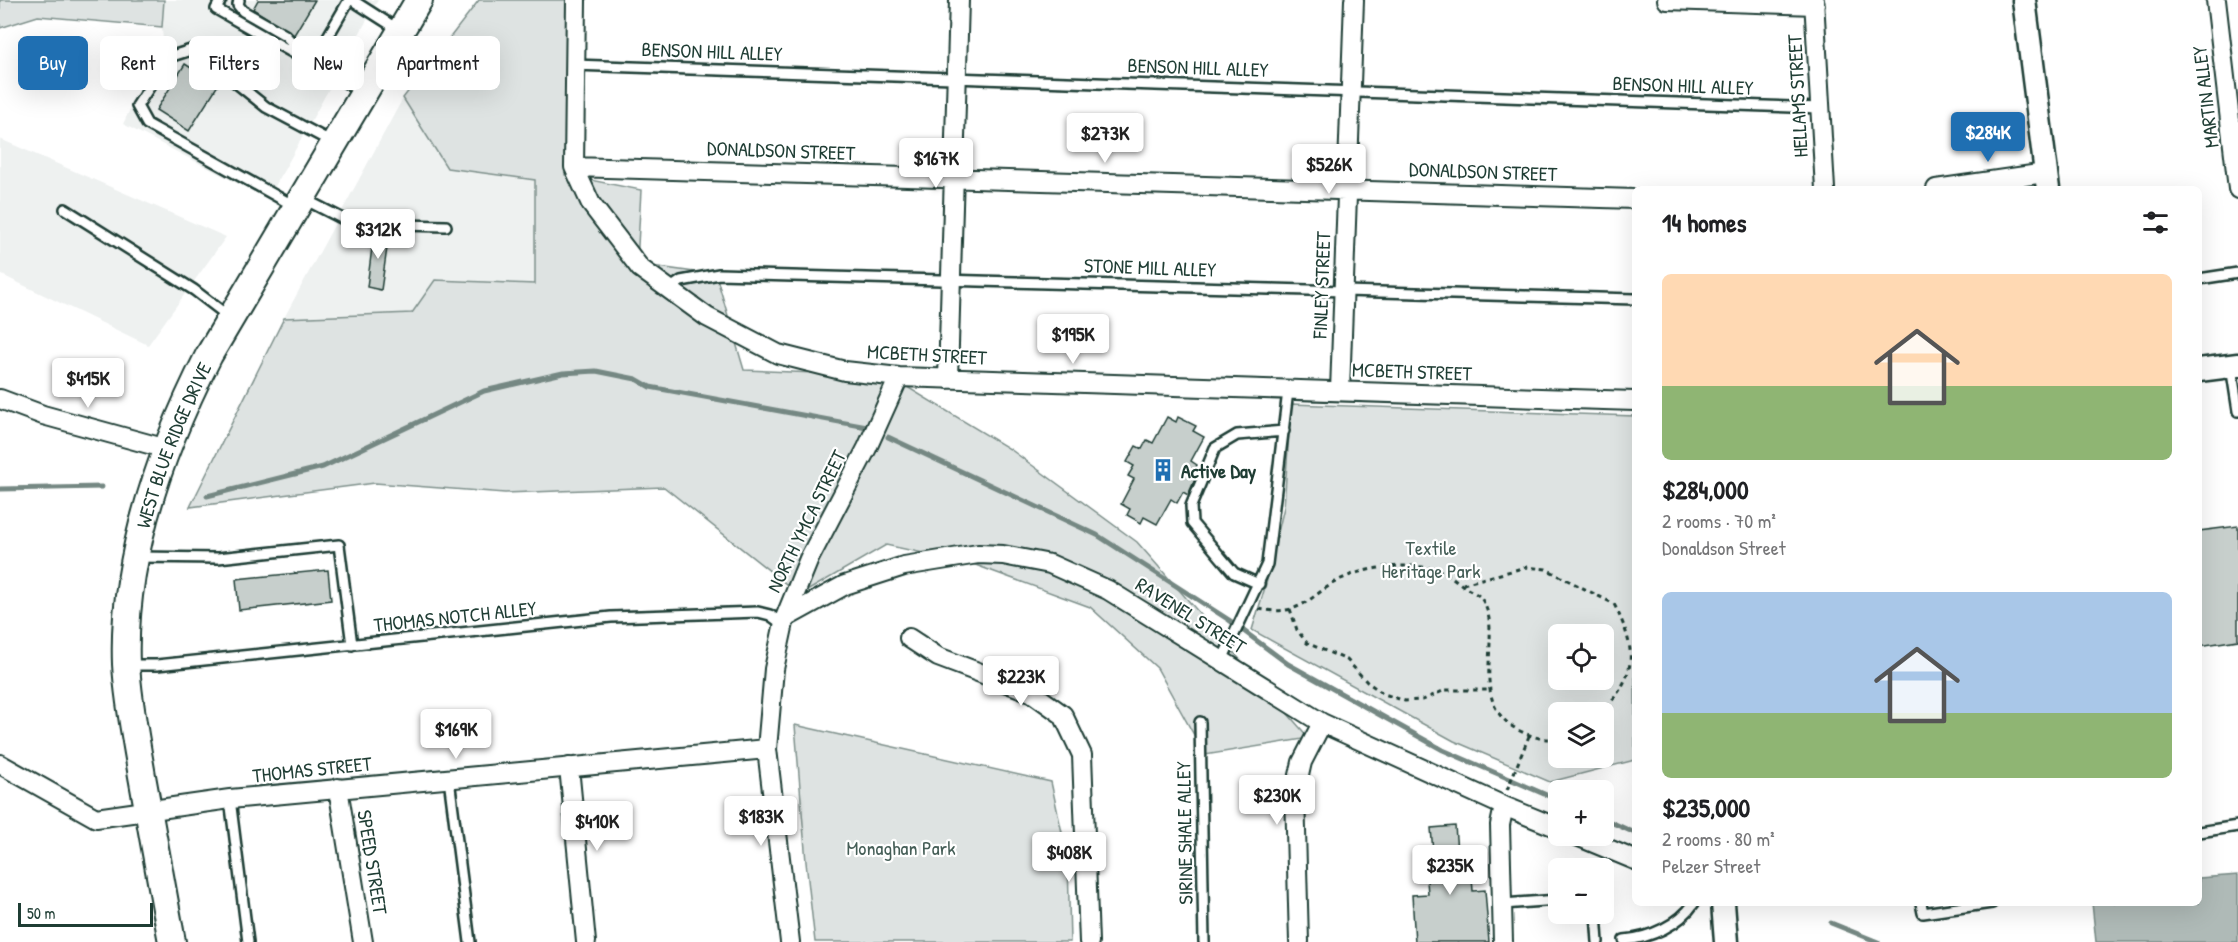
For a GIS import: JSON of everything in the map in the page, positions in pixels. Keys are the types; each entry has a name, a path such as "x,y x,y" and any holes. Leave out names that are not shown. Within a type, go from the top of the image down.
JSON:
{"main road":[{"name":"WEST BLUE RIDGE DRIVE","path":"172,942 148,809 126,664 128,621 137,556 151,495 182,408 230,318 419,0"}],"street":[{"name":"MCBETH STREET","path":"576,0 573,65 574,167 598,213 640,268 668,290 707,317 778,354 845,371 899,377 1632,401"},
{"path":"948,379 959,0"},
{"name":"FINLEY STREET","path":"1340,391 1354,0"},
{"path":"1667,0 1814,2"},
{"path":"1978,186 2047,181 2024,0"},
{"name":"MARTIN ALLEY","path":"2216,0 2238,189"},
{"name":"HELLAMS STREET","path":"1814,2 1825,186"},
{"name":"DONALDSON STREET","path":"574,167 1632,199"},
{"path":"2202,370 2234,365"},
{"name":"NORTH YMCA STREET","path":"790,942 767,749 774,669 784,622 809,559 877,428 899,377"},
{"path":"0,399 43,415 166,448"},
{"name":"RAVENEL STREET","path":"784,622 845,585 870,576 961,555 1003,555 1065,569 1108,590 1322,723 1548,824"},
{"path":"909,638 938,657 1031,692 1063,715 1082,755 1089,942"},
{"path":"1299,942 1295,793 1302,762 1322,723"},
{"name":"THOMAS STREET","path":"0,764 96,818 230,799 767,749"},
{"path":"569,767 586,942"},
{"name":"SPEED STREET","path":"338,788 363,942"},
{"path":"1503,942 1500,825 1504,806"},
{"path":"1600,846 1632,860"},
{"path":"1723,906 1726,942"}],"lane":[{"path":"221,0 216,9 292,53"},
{"path":"239,0 238,5 243,11 285,35 292,43"},
{"path":"329,36 350,0 401,31"},
{"path":"334,143 266,106 194,50 169,57 137,106 147,124 299,203 353,225 446,226"},
{"name":"BENSON HILL ALLEY","path":"573,65 957,76 1820,108"},
{"path":"359,90 364,93"},
{"path":"65,209 194,290 230,318"},
{"path":"2202,279 2238,273"},
{"name":"STONE MILL ALLEY","path":"668,290 681,282 719,274 1632,299"},
{"path":"2234,365 2238,411"},
{"path":"1222,660 1267,564 1288,391"},
{"path":"1258,584 1234,573 1192,523 1191,506 1215,448 1237,435 1284,431"},
{"path":"137,556 218,558 339,545 352,645"},
{"name":"THOMAS NOTCH ALLEY","path":"126,664 157,665 600,618 758,612 784,622"},
{"name":"SIRINE SHALE ALLEY","path":"1200,723 1204,942"},
{"path":"448,779 470,942"},
{"path":"230,799 248,942"},
{"path":"2202,832 2238,826"},
{"path":"1503,904 1548,901"},
{"path":"1624,940 1641,939 1676,921 1691,906"},
{"path":"1922,906 1923,913 1971,906"},
{"path":"1597,924 1598,942"}],"path":[{"path":"1246,611 1283,611 1304,606 1340,580 1365,571 1401,566 1443,572 1481,598 1489,624 1488,668 1493,705 1510,726 1529,736 1548,740"},
{"path":"1461,584 1526,567 1546,569 1614,604 1632,647 1630,671 1618,696 1612,702"},
{"path":"1290,609 1297,630 1307,643 1347,660 1367,682 1384,694 1405,701 1423,700 1446,690 1491,690"},
{"path":"1508,785 1516,771 1529,736"}],"shaded area":[{"path":"164,0 378,0 358,36 292,36 292,90 328,90 268,199 123,124 139,90 177,90 177,36 163,36 161,16"},
{"path":"403,98 447,168 535,180 535,284 435,280 412,313 284,318"},
{"path":"0,139 226,237 148,345 0,274"},
{"path":"2238,875 2238,942 2096,942 2092,906 2202,906 2202,878"}],"green space":[{"path":"0,0 164,0 162,27 38,16 0,28"},
{"path":"479,0 571,0 565,175 641,190 637,264 716,275 744,370 889,376 1010,449 1137,542 1309,738 1205,755 1157,668 1090,607 970,563 886,545 800,595 664,487 505,493 375,483 190,507 284,318 412,313 435,280 535,284 535,180 447,168 403,98 409,90 500,90 500,36 451,36"},
{"name":"Textile Heritage Park","path":"1291,404 1632,416 1632,761 1614,765 1614,702 1548,702 1548,768 1604,768 1548,781 1454,741 1252,630 1266,584 1284,507"},
{"name":"Monaghan Park","path":"795,725 1051,782 1068,860 1070,942 815,942"}],"building":[{"path":"258,0 315,0 294,35 253,9"},
{"path":"185,64 189,67 189,90 215,90 189,131 156,110 169,90 177,90 177,77"},
{"path":"374,232 389,234 381,290 367,287"},
{"name":"Active Day","path":"1167,417 1176,422 1178,417 1196,426 1193,431 1204,437 1191,461 1197,465 1192,475 1196,477 1188,495 1183,492 1177,503 1171,499 1157,524 1144,517 1141,523 1127,515 1130,509 1121,504 1134,479 1128,476 1134,466 1127,462 1136,446 1142,449 1147,440 1153,443"},
{"path":"2238,526 2238,640 2202,646 2202,531"},
{"path":"328,570 331,600 239,610 236,579"},
{"path":"1455,826 1457,851 1470,851 1473,891 1485,890 1489,942 1415,942 1412,895 1428,894 1425,852 1433,852 1431,828"}],"waterway":[{"path":"207,496 323,467 484,391 563,373 596,371 636,379 650,387 867,427"},
{"path":"888,437 1097,535 1229,620 1288,664 1443,750 1548,796"},
{"path":"0,489 102,487"},
{"path":"1614,824 1632,832"},
{"path":"1831,923 1878,942"}],"place":[{"name":"Active Day","path":"1163,470"}]}
